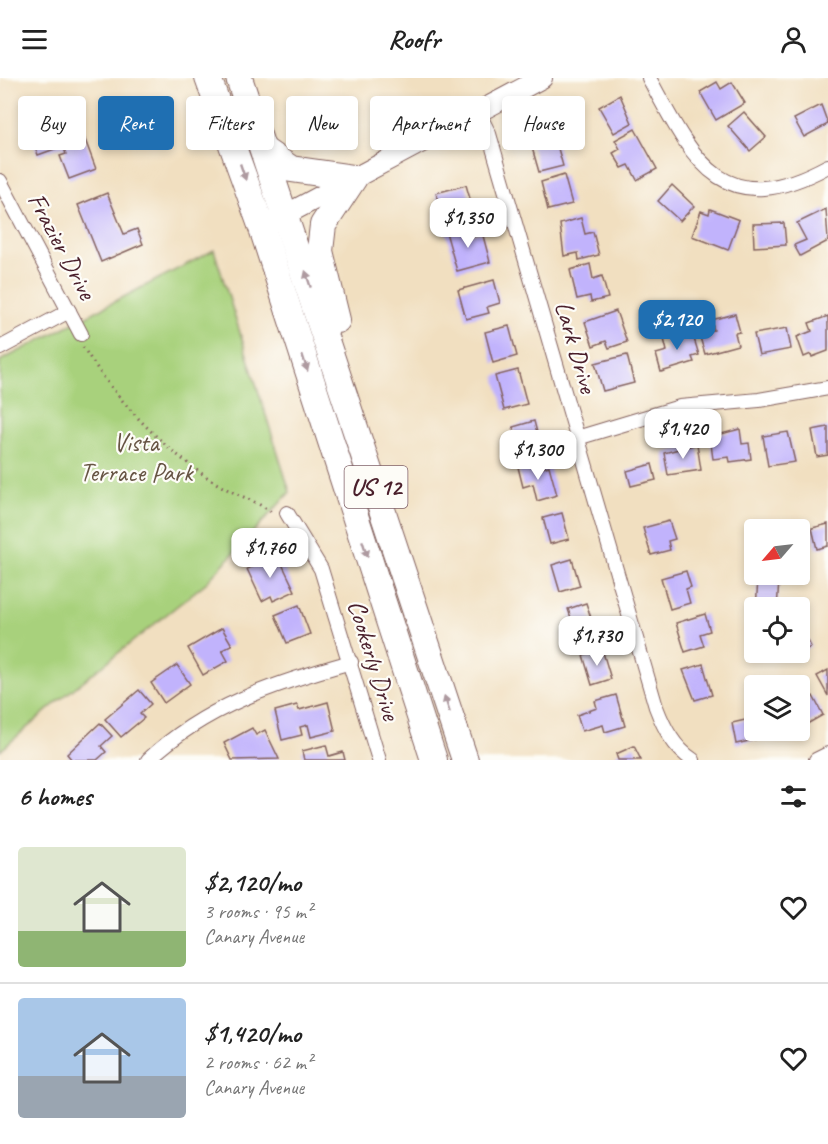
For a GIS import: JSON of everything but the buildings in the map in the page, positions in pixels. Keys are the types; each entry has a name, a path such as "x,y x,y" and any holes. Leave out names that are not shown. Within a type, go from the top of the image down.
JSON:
{"highway":[{"name":"US 12","path":"208,78 262,228 434,760"},
{"name":"US 12","path":"239,78 286,214 465,760"},
{"path":"265,151 291,169 354,178 323,225 320,251 389,526"}],"main road":[{"path":"490,106 542,78"},
{"path":"262,228 407,150"}],"street":[{"path":"649,78 693,156 707,170 724,181 743,187 778,187 828,166"},
{"name":"Lark Drive","path":"490,137 656,707 664,727 676,745 693,760"},
{"name":"Frazier Drive","path":"0,181 81,334"},
{"path":"0,348 69,311"},
{"path":"577,438 680,407 759,400 828,388"},
{"name":"Cookerly Drive","path":"287,513 321,569 379,760"},
{"path":"147,760 191,725 237,700 296,677 351,662"},
{"path":"816,760 828,753"}],"path":[{"path":"81,334 79,339 92,360 144,424 184,460 222,487 255,501 274,514 287,513"}],"green space":[{"name":"Vista Terrace Park","path":"214,250 290,492 207,582 57,702 0,751 0,361"}]}
